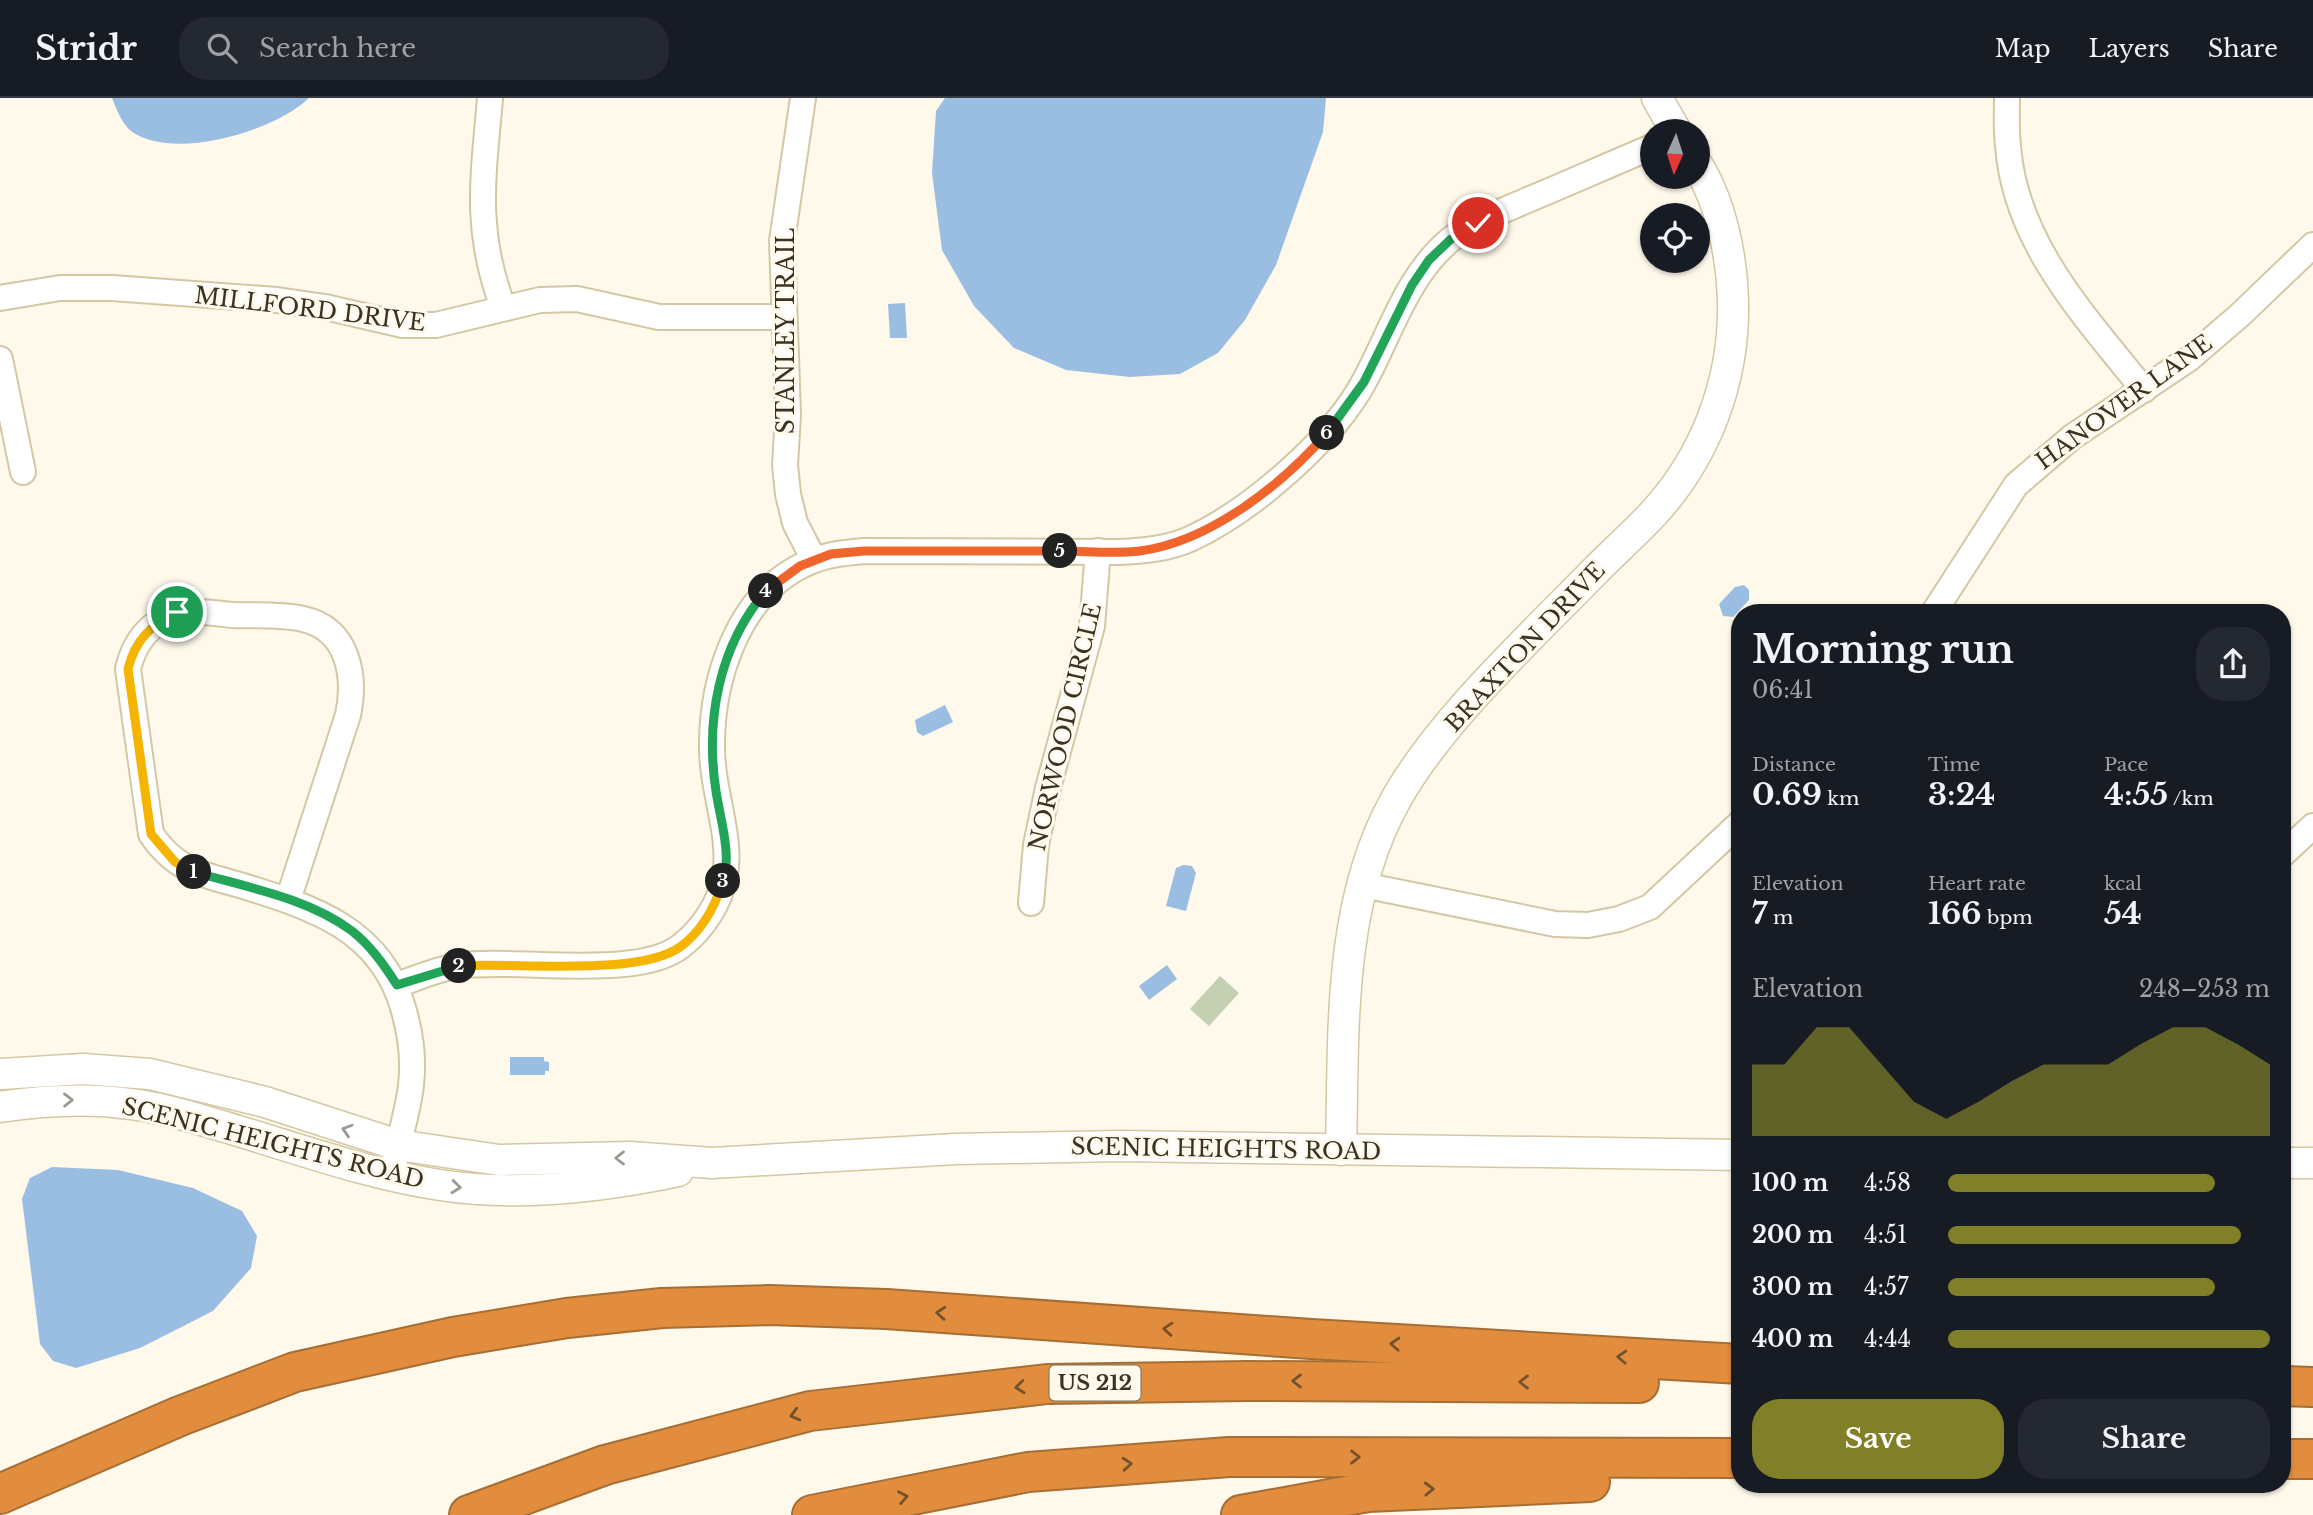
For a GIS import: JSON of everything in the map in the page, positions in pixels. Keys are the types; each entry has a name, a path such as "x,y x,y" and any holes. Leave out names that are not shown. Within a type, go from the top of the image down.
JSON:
{"highway":[{"path":"0,1494 180,1416 296,1372 466,1335 567,1318 662,1308 769,1305 886,1310 1731,1363"},
{"name":"US 212","path":"469,1515 606,1465 810,1411 1047,1384 1248,1381 1731,1383"},
{"path":"2291,1386 2313,1387"},
{"path":"812,1515 1028,1472 1229,1457 1731,1458"},
{"path":"2291,1459 2313,1459"},
{"path":"1241,1515 1368,1492 1731,1478"}],"street":[{"name":"STANLEY TRAIL","path":"803,98 782,241 788,494 796,523 814,560"},
{"path":"1657,98 1669,119"},
{"path":"2007,98 2008,148 2020,201 2039,250 2068,295 2144,390"},
{"path":"490,99 481,201 483,237 490,273 503,307"},
{"path":"397,985 456,966 623,964 653,959 679,948 700,928 717,903 725,875 725,845 712,750 714,711 721,674 734,639 750,610 772,585 814,560 831,554 864,551 1140,551 1188,540 1236,512 1293,466 1344,413 1364,382 1412,285 1429,260 1451,239 1498,213 1640,152"},
{"name":"BRAXTON DRIVE","path":"1341,1150 1352,931 1373,852 1394,804 1422,760 1477,696 1653,514 1688,470 1714,418 1727,369 1732,332 1732,269 1719,218 1707,189"},
{"name":"HANOVER LANE","path":"1939,604 2016,485 2072,437 2190,358 2240,315 2313,245"},
{"name":"MILLFORD DRIVE","path":"0,298 60,288 112,288 277,300 325,307 403,325 436,326 503,307 540,300 577,299 659,317 784,317"},
{"path":"0,359 23,472"},
{"name":"NORWOOD CIRCLE","path":"1031,903 1036,845 1048,788 1092,626 1098,551"},
{"path":"288,900 348,715 353,692 352,671 334,638 304,619 177,612 158,622 143,636 132,650 128,669 151,834 162,850 188,870 288,900 351,931 378,956 397,985 412,1045 411,1086 391,1175"},
{"path":"2291,847 2313,826"},
{"path":"1363,886 1555,924 1588,925 1619,919 1650,907 1731,831"},
{"name":"SCENIC HEIGHTS ROAD","path":"0,1074 83,1069 150,1074 265,1102 398,1145 499,1160 629,1157 712,1163 956,1149 1093,1146 1731,1155"},
{"name":"SCENIC HEIGHTS ROAD","path":"0,1107 69,1100 124,1103 196,1118 391,1175 440,1185 492,1191 627,1182 712,1163"},
{"path":"2291,1163 2313,1163"}],"green space":[{"path":"1220,976 1239,993 1209,1026 1190,1009"}],"water":[{"path":"112,98 309,98 273,121 249,131 197,143 172,144 149,140 131,131 122,120"},
{"path":"945,98 1326,98 1323,132 1276,265 1245,320 1218,353 1180,374 1130,377 1066,370 1014,348 974,306 942,250 932,173 936,111"},
{"path":"905,303 907,338 890,338 888,304"},
{"path":"1744,585 1749,590 1749,600 1745,604 1731,604 1731,617 1723,616 1719,604 1735,587"},
{"path":"945,705 953,722 923,736 917,732 915,720"},
{"path":"1183,865 1192,866 1196,873 1186,911 1166,906 1176,868"},
{"path":"1167,965 1177,979 1149,1000 1139,986"},
{"path":"510,1057 544,1057 544,1061 549,1062 549,1071 545,1071 545,1075 510,1075"},
{"path":"52,1167 118,1170 193,1188 242,1211 257,1236 251,1268 213,1311 140,1348 76,1368 53,1361 40,1344 22,1199 30,1178"}],"route":[{"path":"177,612 158,622 143,636 132,650 128,669 151,834 175,862 188,870 319,912 351,931 378,956 397,985 456,966 623,964 653,959 679,948 700,928 717,903 725,875 725,845 715,788 712,750 714,711 721,674 734,639 750,610 772,585 800,566 831,554 864,551 1118,552 1140,551 1188,540 1236,512 1321,440 1344,413 1364,382 1412,285 1429,260 1451,239 1478,223"}]}
